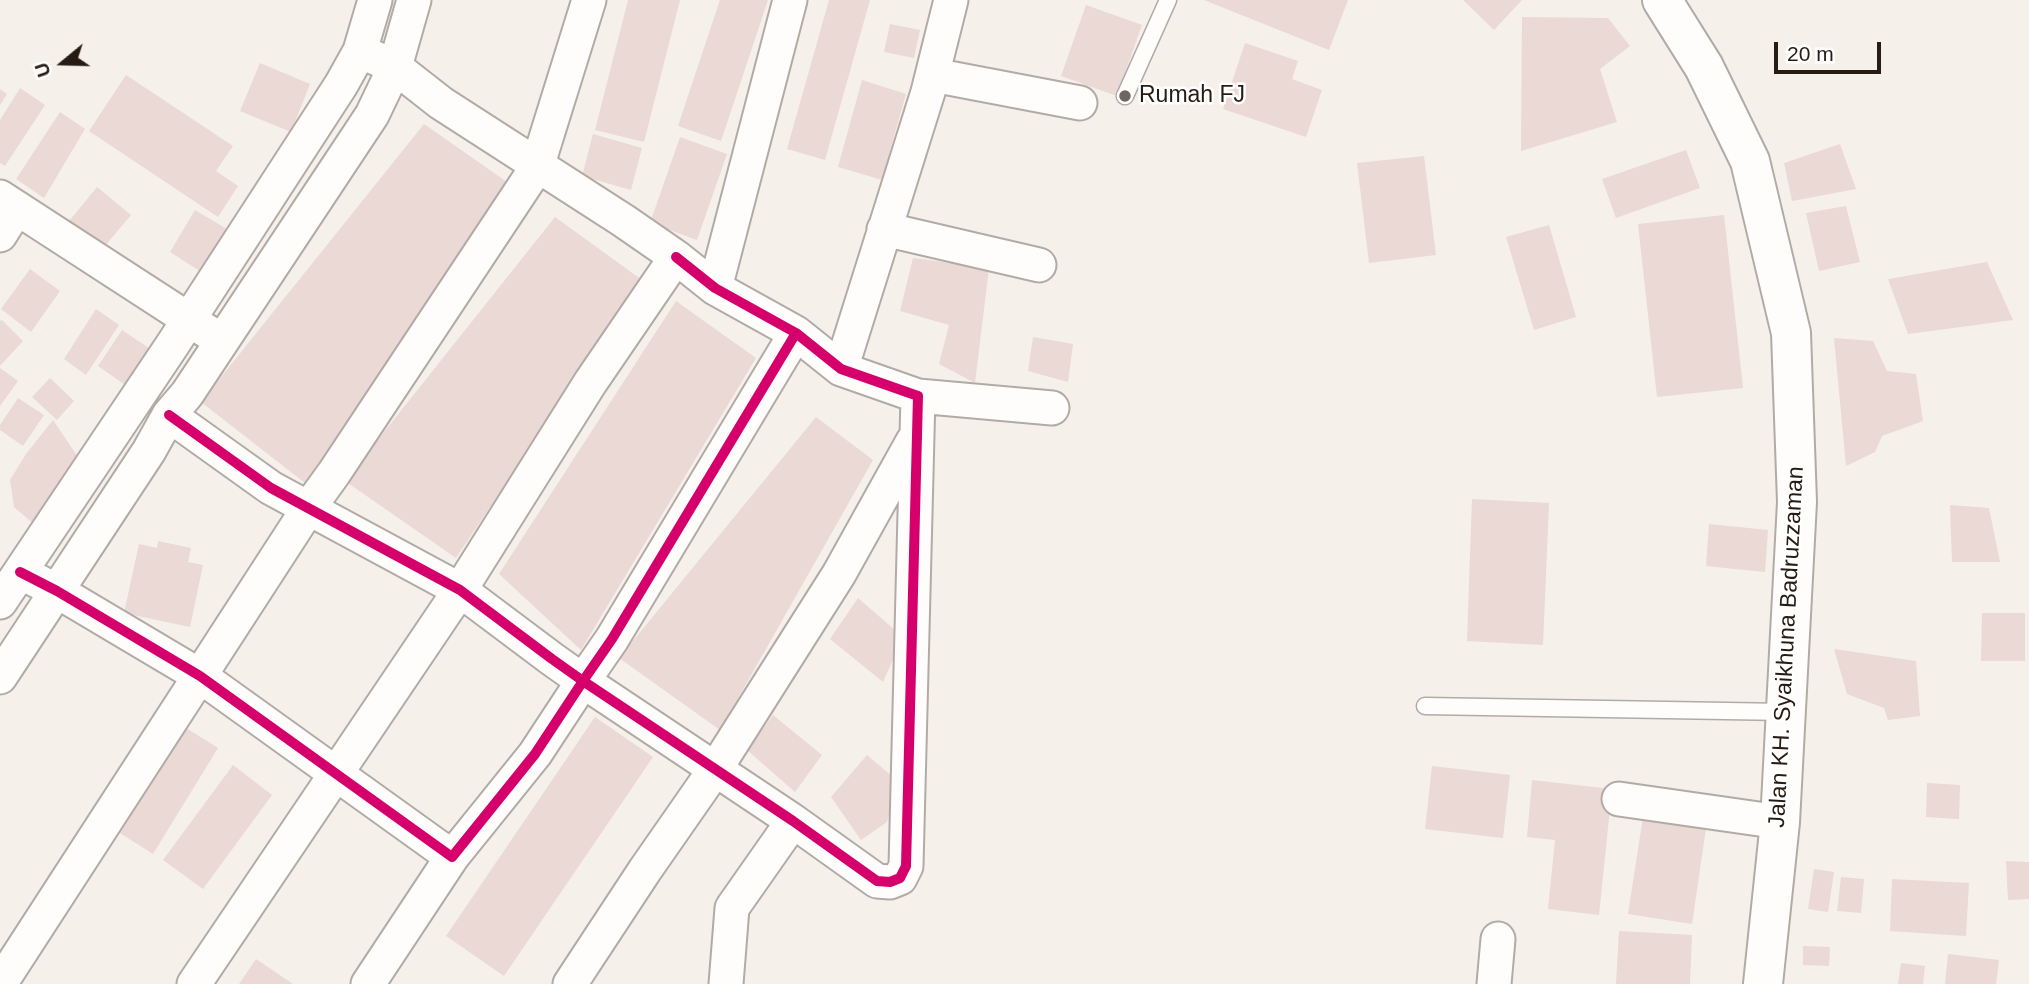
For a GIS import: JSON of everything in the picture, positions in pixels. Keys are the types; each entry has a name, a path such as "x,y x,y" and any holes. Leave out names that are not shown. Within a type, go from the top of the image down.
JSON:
{"main road":[{"name":"Jalan KH. Syaikhuna Badruzzaman","path":"1662,0 1704,67 1750,160 1790,333 1797,502 1780,822 1763,984"}],"street":[{"path":"0,602 189,320 341,85 360,51 375,0"},
{"path":"0,677 149,451 169,415 187,394 372,115 395,67 414,0"},
{"path":"1,984 308,509 537,167 589,0"},
{"path":"715,288 790,0"},
{"path":"841,369 933,75 951,0"},
{"path":"360,51 395,67 441,103 624,221 715,288 796,333 841,369 918,396 1052,408"},
{"path":"933,75 1080,103"},
{"path":"6,213 221,341"},
{"path":"884,229 1039,265"},
{"path":"194,984 460,590 590,383 676,257"},
{"path":"368,984 452,857 535,754 612,639 796,333"},
{"path":"169,415 271,488 460,590 583,681 716,768 877,881 890,883 900,878 906,866 918,396"},
{"path":"570,984 716,768 839,574 916,435"},
{"path":"20,572 200,676 452,857"},
{"path":"1619,799 1780,822"},
{"path":"726,984 732,908 793,821"},
{"path":"1494,984 1498,939"}],"lane":[{"path":"1125,96 1168,0"},
{"path":"1425,706 1786,712"}],"building":[{"path":"628,0 680,0 644,142 595,130"},
{"path":"720,0 768,0 721,141 678,126"},
{"path":"829,0 870,0 825,160 787,149"},
{"path":"1204,0 1348,0 1329,50"},
{"path":"1463,0 1522,0 1494,30"},
{"path":"1086,5 1142,25 1117,96 1061,76"},
{"path":"1522,17 1608,18 1630,46 1600,69 1617,122 1521,151"},
{"path":"890,24 920,30 914,58 884,52"},
{"path":"1245,43 1298,61 1292,79 1322,90 1306,137 1223,109"},
{"path":"260,63 310,84 291,132 240,111"},
{"path":"126,75 233,146 216,171 238,186 218,217 89,131"},
{"path":"862,80 906,94 889,154 897,156 889,182 838,167"},
{"path":"20,88 45,105 5,166 0,163 0,120"},
{"path":"0,89 7,94 0,105"},
{"path":"60,112 85,129 44,198 16,179"},
{"path":"424,124 507,182 305,483 201,402"},
{"path":"593,134 642,148 631,190 582,176"},
{"path":"680,137 727,154 697,240 650,223"},
{"path":"1840,144 1856,189 1792,201 1784,163"},
{"path":"1686,150 1700,188 1616,218 1602,179"},
{"path":"1424,156 1436,255 1369,263 1357,163"},
{"path":"97,187 131,215 99,253 65,226"},
{"path":"1846,206 1860,262 1819,271 1806,213"},
{"path":"195,210 232,232 206,275 170,252"},
{"path":"1724,215 1743,388 1657,397 1638,224"},
{"path":"555,217 642,280 456,558 345,481"},
{"path":"1549,225 1576,317 1534,330 1506,237"},
{"path":"913,258 989,268 975,383 939,364 949,325 900,311"},
{"path":"1987,262 2013,320 1908,334 1888,279"},
{"path":"30,269 60,291 31,332 1,309"},
{"path":"676,301 756,358 581,650 499,574"},
{"path":"96,309 119,325 86,375 64,359"},
{"path":"0,321 23,341 0,366"},
{"path":"122,330 153,351 128,387 98,366"},
{"path":"1033,337 1073,344 1068,382 1028,371"},
{"path":"1834,338 1873,341 1887,371 1916,374 1923,421 1882,436 1875,452 1846,466"},
{"path":"0,368 18,381 0,406"},
{"path":"50,378 74,401 57,420 32,397"},
{"path":"18,398 44,415 23,446 0,430 0,425"},
{"path":"816,417 873,460 720,730 619,658"},
{"path":"53,420 78,457 36,526 14,507 10,480 26,454"},
{"path":"1472,499 1549,503 1543,645 1467,641"},
{"path":"1950,505 1989,508 2000,562 1952,562"},
{"path":"1709,524 1768,530 1765,572 1706,566"},
{"path":"158,541 191,548 188,562 203,565 190,627 124,613 139,544 157,548"},
{"path":"858,598 903,637 883,682 830,639"},
{"path":"1982,613 2025,613 2025,661 1981,661"},
{"path":"1834,649 1916,661 1920,716 1888,720 1884,708 1847,694"},
{"path":"773,715 822,755 795,792 747,750"},
{"path":"595,717 653,757 504,976 446,936"},
{"path":"186,728 218,748 153,854 120,833"},
{"path":"867,755 899,782 887,822 861,840 831,797"},
{"path":"233,765 272,795 203,889 163,860"},
{"path":"1432,766 1510,775 1503,838 1425,829"},
{"path":"1532,780 1612,789 1599,915 1548,909 1555,840 1527,837"},
{"path":"1927,783 1960,785 1959,819 1926,817"},
{"path":"1647,791 1710,801 1692,924 1628,914"},
{"path":"2006,861 2029,862 2029,899 2008,900"},
{"path":"1814,869 1834,872 1828,912 1808,909"},
{"path":"1841,877 1864,879 1861,913 1837,911"},
{"path":"1892,879 1969,883 1966,936 1890,931"},
{"path":"1619,931 1692,935 1690,984 1616,984"},
{"path":"1803,946 1830,947 1829,966 1803,965"},
{"path":"1948,954 1999,960 1996,984 1945,984"},
{"path":"256,959 293,984 239,984"},
{"path":"1901,963 1925,966 1923,984 1898,984"}],"cycle path":[{"path":"676,257 715,288 796,333 612,639 583,681 793,821 877,881 890,882 900,878 906,866 918,396 841,369 796,333"},
{"path":"20,572 200,676 452,857 535,754 583,681 460,590 271,488 169,415"}],"place":[{"name":"Rumah FJ","path":"1125,96"}]}
